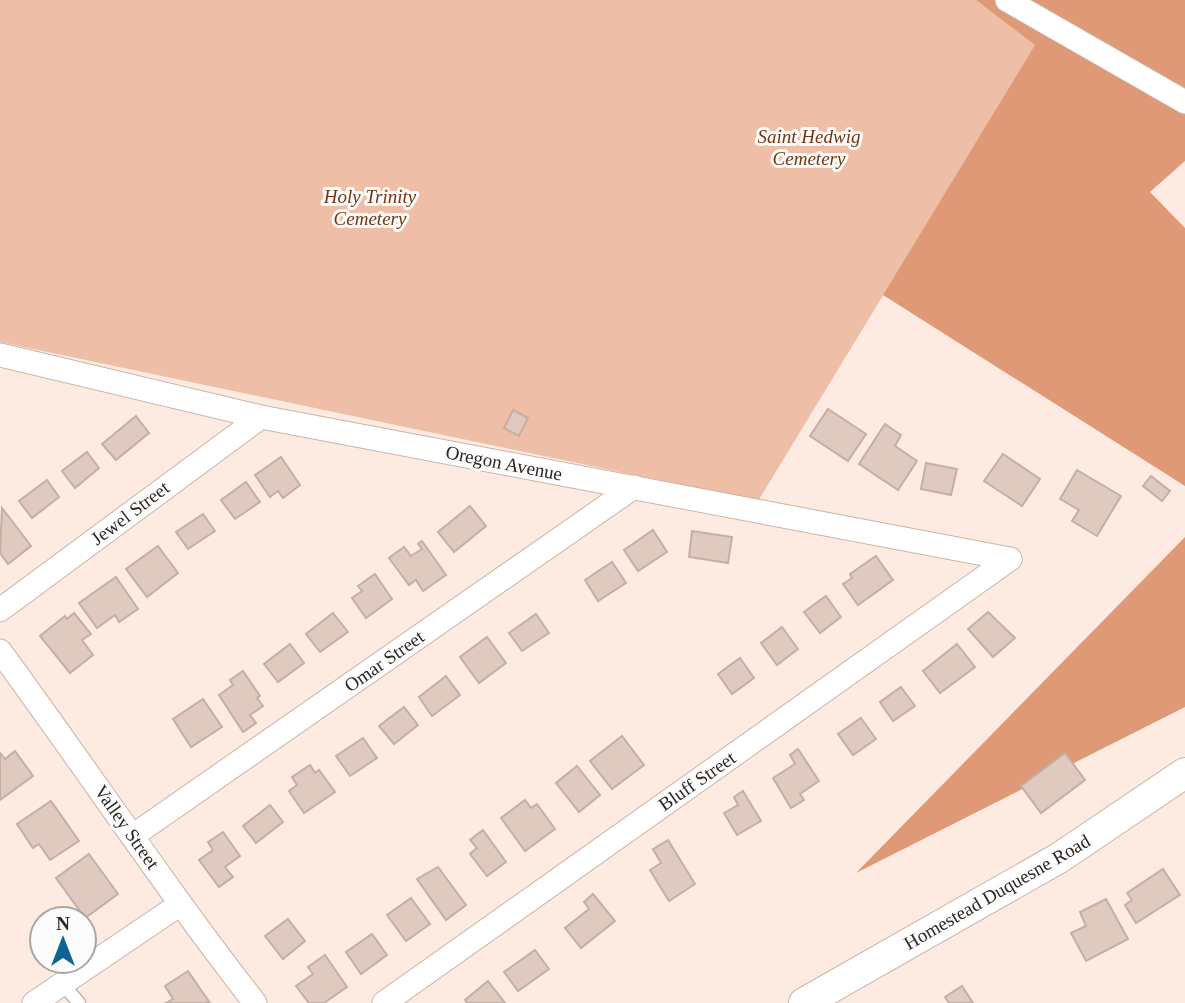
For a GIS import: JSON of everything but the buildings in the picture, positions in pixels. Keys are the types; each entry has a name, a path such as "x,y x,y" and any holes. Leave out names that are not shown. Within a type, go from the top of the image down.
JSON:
{"street":[{"path":"1007,0 1185,102"},
{"name":"Oregon Avenue","path":"0,355 261,417 1010,559"},
{"name":"Jewel Street","path":"0,610 261,417"},
{"name":"Omar Street","path":"134,835 634,487"},
{"name":"Bluff Street","path":"384,1003 1010,559"},
{"name":"Valley Street","path":"0,651 134,835 180,905 255,1003"},
{"name":"Homestead Duquesne Road","path":"804,1003 1059,858 1185,774"},
{"path":"34,1003 180,905"}],"lane":[{"path":"63,984 79,1003"}],"green space":[{"name":"Holy Trinity Cemetery","path":"0,0 976,0 1036,44 758,501 0,342"}],"shaded area":[{"path":"976,0 1185,0 1185,161 1150,192 1185,228 1185,486 883,295 1035,45"},
{"path":"1185,537 1185,707 856,873"}],"park label":[{"name":"Saint Hedwig Cemetery","path":"809,147"}]}
